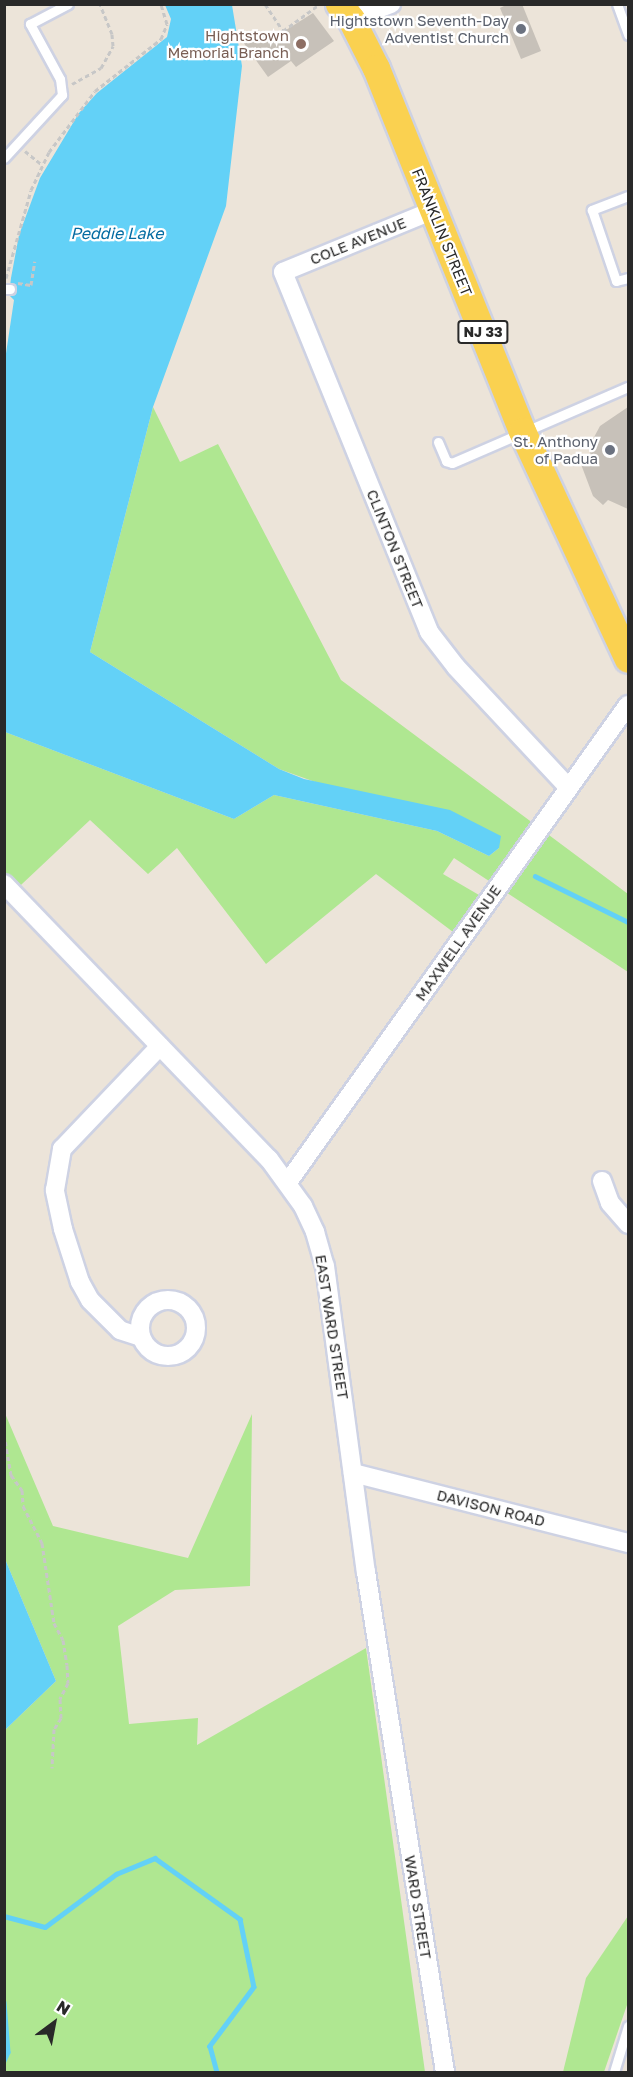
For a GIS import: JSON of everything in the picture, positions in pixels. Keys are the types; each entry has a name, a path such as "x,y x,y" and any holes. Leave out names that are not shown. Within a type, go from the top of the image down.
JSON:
{"main road":[{"name":"FRANKLIN STREET","path":"336,10 376,68 522,431 628,659"},
{"path":"597,592 628,625"}],"street":[{"path":"336,10 387,5"},
{"name":"COLE AVENUE","path":"283,272 434,210"},
{"name":"CLINTON STREET","path":"283,272 429,632 456,667 568,787"},
{"name":"MAXWELL AVENUE","path":"288,1182 628,705"},
{"name":"EAST WARD STREET","path":"4,884 288,1182 315,1232 325,1266 393,1742"},
{"path":"141,1337 120,1330 90,1300 63,1229 55,1190 62,1149 68,1140 160,1046"},
{"path":"602,1181 610,1203 628,1224"},
{"name":"DAVISON ROAD","path":"353,1473 628,1543"},
{"name":"WARD STREET","path":"393,1742 445,2073"}],"lane":[{"path":"4,158 62,95 60,79 30,24 68,4"},
{"path":"617,4 628,35"},
{"path":"628,196 592,210 616,281 628,278"},
{"path":"438,442 446,460 452,463 628,387"},
{"path":"614,2073 628,2026"}],"path":[{"path":"35,261 31,285 6,285 23,213 49,152 95,91 161,39 167,24 161,4"},
{"path":"264,4 283,31 336,10"},
{"path":"4,1434 11,1475 22,1490 23,1506 42,1543 54,1623 63,1640 67,1665 68,1683 60,1699 61,1718 54,1729 52,1768"}],"green space":[{"path":"153,407 180,462 218,444 341,680 628,894 628,972 454,858 443,874 491,902 465,941 376,874 266,964 177,848 148,874 90,820 5,900 5,732 234,819 274,795 437,831 489,856 499,848 279,769 90,652"},
{"path":"4,1411 53,1526 188,1558 252,1414 250,1586 175,1590 118,1626 129,1724 198,1718 197,1745 366,1648 425,2072 5,2072 5,1730 56,1681 5,1559"},
{"path":"628,1916 628,2002 604,2072 563,2072 586,1978"}],"water":[{"name":"Peddie Lake","path":"165,5 232,5 242,66 226,206 153,407 90,652 279,769 304,779 450,810 501,836 499,848 489,856 437,831 274,795 234,819 5,732 5,360 14,300 9,295 19,235 40,178 79,113 97,93 167,37 171,19"},
{"path":"5,1559 56,1681 4,1730"}],"building":[{"name":"Hightstown Seventh-Day Adventist Church","path":"508,4 522,4 541,51 521,59 500,8"},
{"name":"Hightstown Memorial Branch","path":"313,13 334,41 296,67 291,61 268,77 243,42 259,30 267,42"},
{"name":"St. Anthony of Padua","path":"628,407 628,509 608,500 603,505 593,496 579,459 589,459 592,441 600,426"}],"waterway":[{"path":"535,876 628,922"},
{"path":"4,1916 45,1927 116,1874 155,1858 240,1919 254,1987 210,2046 217,2072"},
{"path":"4,2002 8,2052 4,2061"}],"place":[{"name":"Hightstown Seventh-Day Adventist Church","path":"521,29"},
{"name":"Hightstown Memorial Branch","path":"301,44"},
{"name":"St. Anthony of Padua","path":"610,450"}]}
